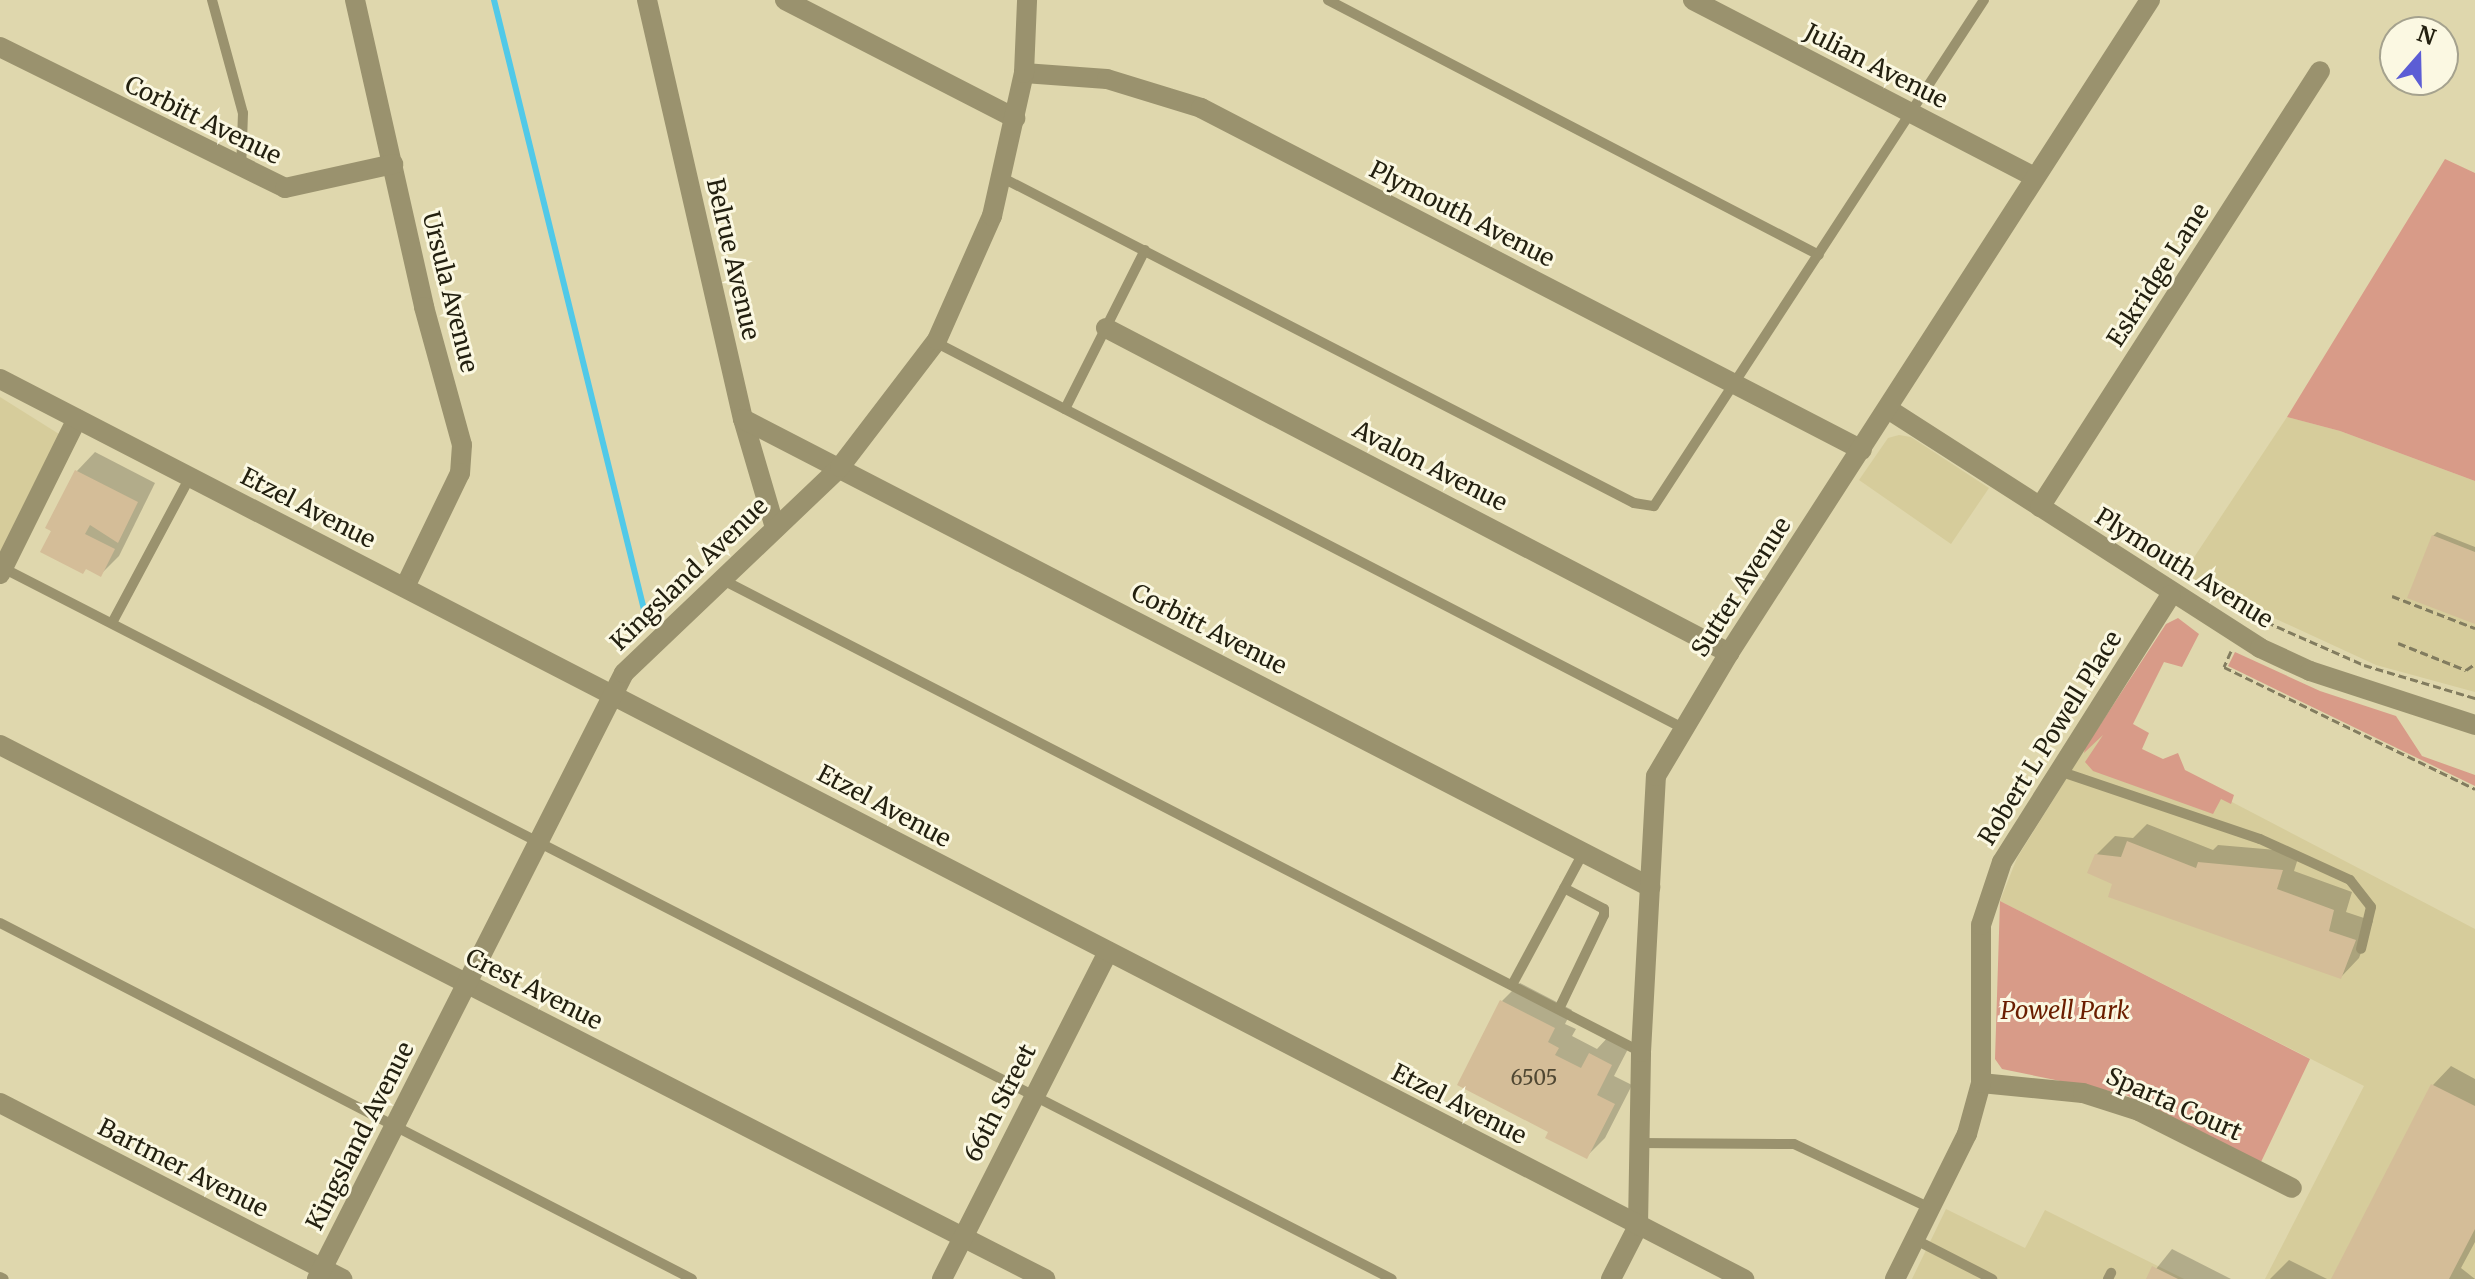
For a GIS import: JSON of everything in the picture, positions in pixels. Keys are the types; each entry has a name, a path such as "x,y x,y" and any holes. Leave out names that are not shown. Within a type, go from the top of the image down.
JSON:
{"street":[{"name":"Ursula Avenue","path":"355,0 462,445 460,473 405,587"},
{"name":"Belrue Avenue","path":"647,0 743,419 775,528"},
{"path":"785,0 1015,118"},
{"name":"Kingsland Avenue","path":"320,1274 611,693 637,657 840,467 935,342 966,283 1001,177 1024,73 1027,0"},
{"name":"Julian Avenue","path":"1693,0 2035,177"},
{"name":"Sutter Avenue","path":"1611,1279 1638,1226 1641,1052 1654,786 1683,728 1729,653 2150,0"},
{"name":"Corbitt Avenue","path":"0,47 241,169 285,188 393,164"},
{"name":"Eskridge Lane","path":"2040,507 2320,71"},
{"name":"Plymouth Avenue","path":"1024,73 1107,79 1201,108 1862,450"},
{"name":"Avalon Avenue","path":"1106,328 1729,653"},
{"name":"Etzel Avenue","path":"0,379 1744,1279"},
{"name":"Plymouth Avenue","path":"1888,409 2171,595 2310,671 2475,725"},
{"path":"2,571 77,419"},
{"name":"Corbitt Avenue","path":"743,419 1650,887"},
{"name":"Robert L Powell Place","path":"1895,1279 1967,1134 1981,1083 1981,925 2002,862 2057,770 2171,595"},
{"name":"Crest Avenue","path":"0,745 1045,1279"},
{"name":"66th Street","path":"942,1279 1033,1093 1108,952"},
{"name":"Sparta Court","path":"1981,1083 2083,1093 2139,1111 2292,1188"},
{"name":"Bartmer Avenue","path":"0,1103 320,1274 342,1279"}],"lane":[{"path":"212,0 243,113 241,169"},
{"path":"1328,0 1819,255"},
{"path":"1001,177 1644,507 1662,501 1984,0"},
{"path":"1065,409 1145,250"},
{"path":"935,342 1683,728"},
{"path":"112,623 190,477"},
{"path":"2,571 112,623 537,839 1392,1279"},
{"path":"721,579 1641,1052"},
{"path":"2057,770 2260,839 2350,880 2371,907 2361,949"},
{"path":"1512,985 1583,853"},
{"path":"1559,1009 1604,915 1604,909 1564,888"},
{"path":"0,923 692,1279"},
{"path":"1639,1143 1794,1144 1930,1208"},
{"path":"1914,1239 1992,1279"}],"path":[{"path":"2392,596 2475,628"},
{"path":"2240,611 2364,665 2475,698"},
{"path":"2398,643 2466,670 2475,664"},
{"path":"2233,647 2224,667 2475,789"}],"shaded area":[{"path":"0,397 59,434 0,552"},
{"path":"2287,417 2340,431 2475,481 2475,692 2376,665 2250,607 2216,599 2181,577"},
{"path":"1899,435 1911,437 1989,488 1951,544 1859,480 1888,438"},
{"path":"2096,731 2475,929 2475,1279 2265,1279 2364,1086 2000,901 2017,858"},
{"path":"1946,1209 2025,1248 2045,1210 2184,1279 1912,1279"}],"green space":[{"path":"2445,159 2475,173 2475,481 2340,431 2287,417"},
{"path":"2178,618 2199,634 2182,667 2164,662 2133,724 2149,733 2142,749 2163,759 2178,753 2185,770 2234,795 2231,804 2221,799 2213,814 2093,771 2085,762 2103,735 2084,753 2085,748 2166,624"},
{"path":"2235,652 2320,691 2396,716 2422,756 2475,775 2475,786 2228,666"},
{"name":"Powell Park","path":"2000,901 2310,1059 2261,1162 2124,1094 2002,1069 1995,1059"}],"building":[{"path":"75,470 138,502 118,543 90,525 85,534 115,549 101,577 86,569 83,574 40,552 51,531 45,528"},
{"path":"2432,535 2475,552 2475,624 2407,598"},
{"path":"2127,841 2196,868 2198,862 2283,870 2277,889 2334,910 2329,931 2356,940 2341,979 2108,897 2112,884 2087,873 2095,854 2121,857"},
{"path":"1500,1000 1555,1028 1548,1042 1559,1048 1555,1055 1581,1068 1589,1053 1612,1065 1597,1095 1615,1104 1587,1159 1545,1138 1548,1132 1457,1085"},
{"path":"2431,1084 2475,1106 2475,1229 2449,1279 2331,1279"},
{"path":"2152,1266 2178,1279 2146,1279"}],"waterway":[{"path":"494,0 646,618"}]}
